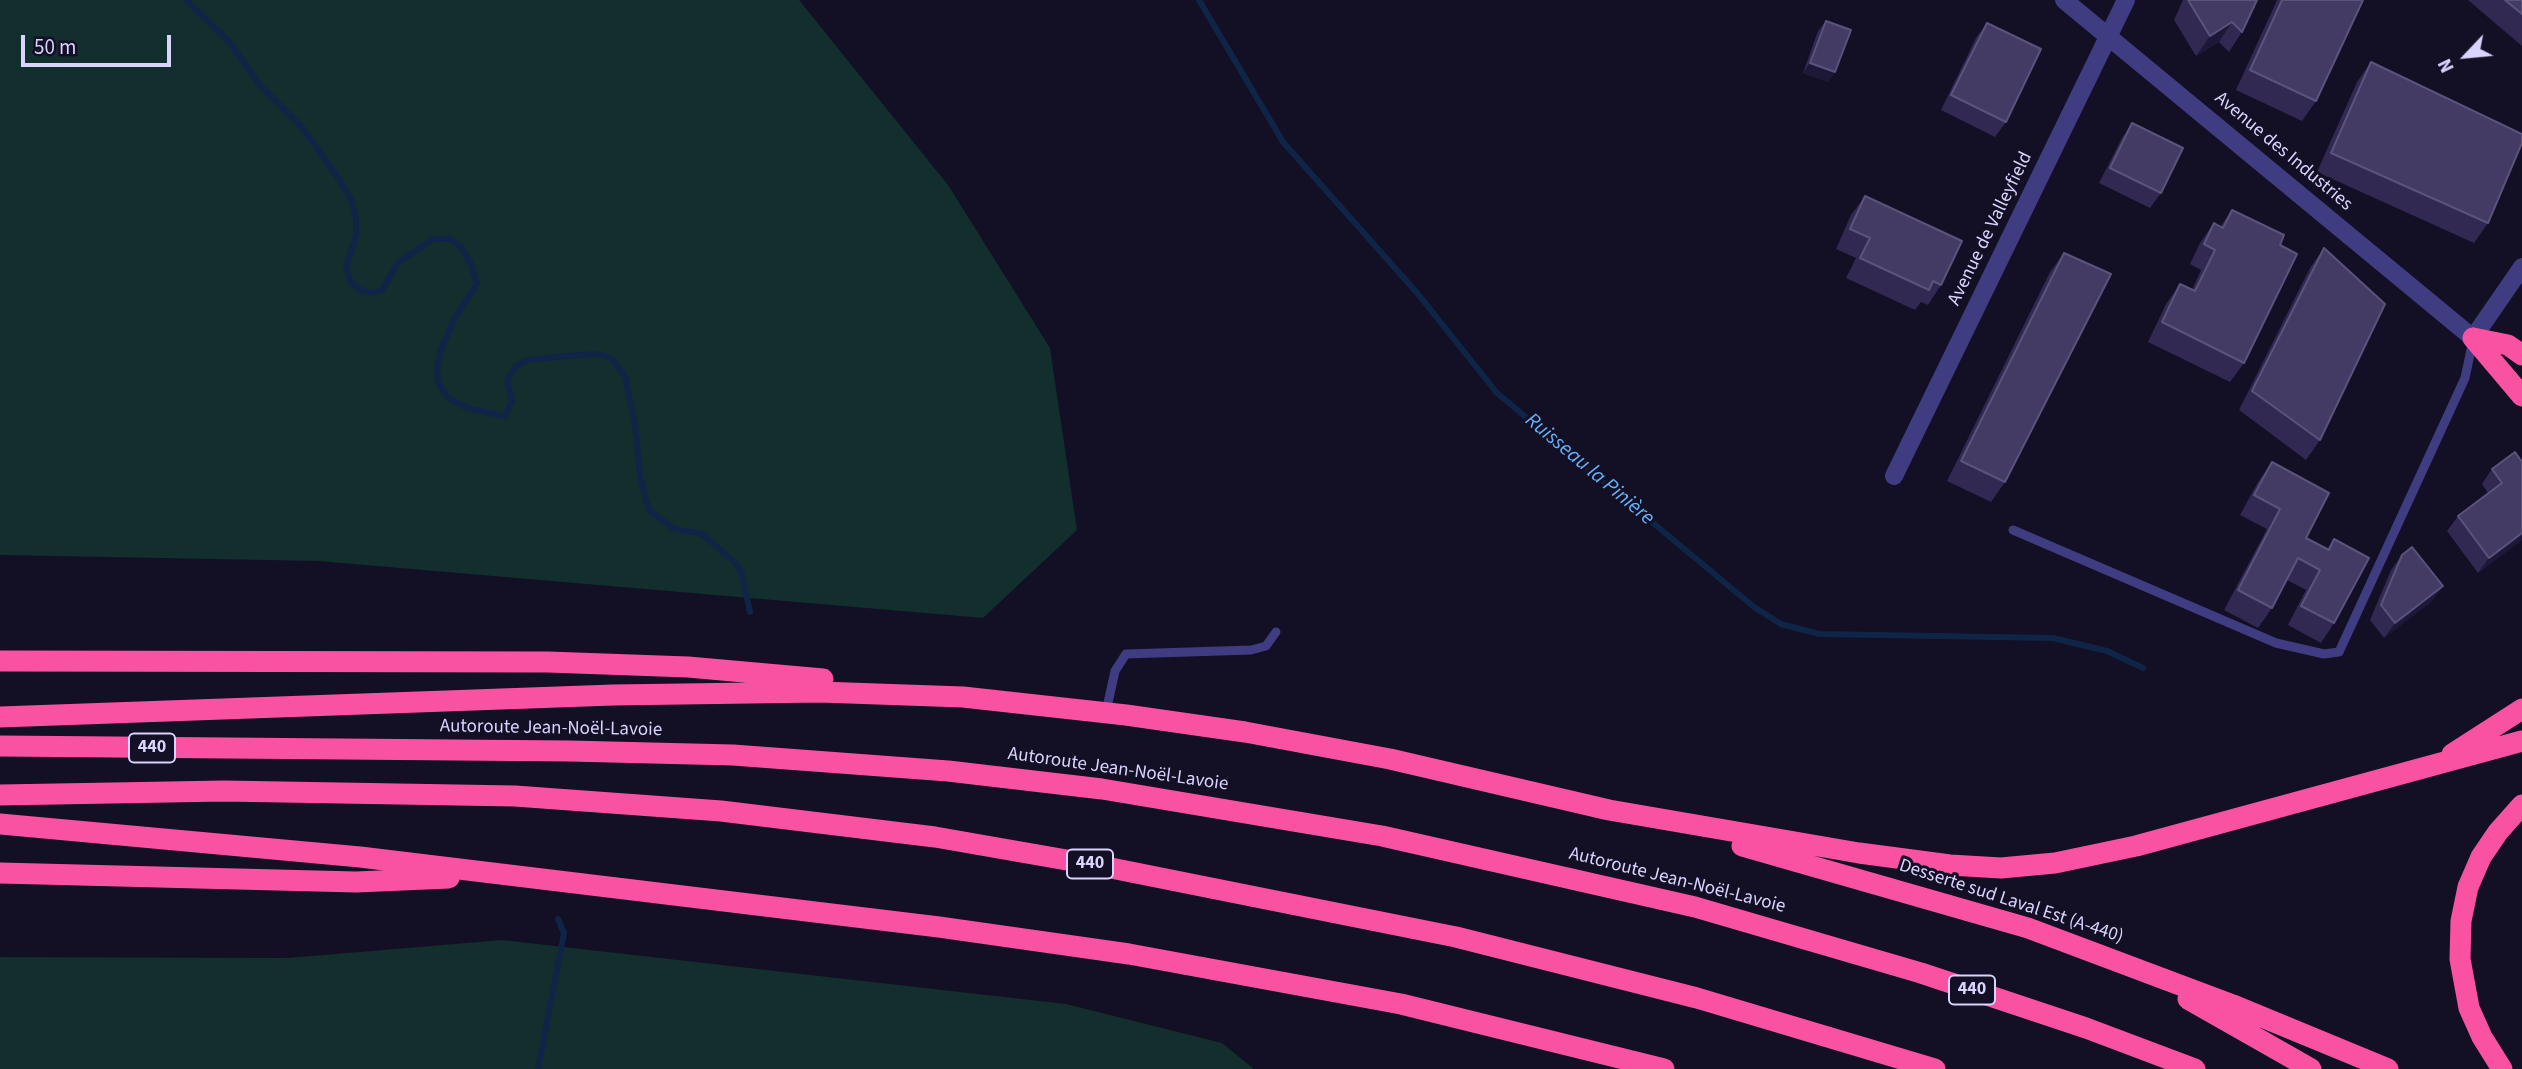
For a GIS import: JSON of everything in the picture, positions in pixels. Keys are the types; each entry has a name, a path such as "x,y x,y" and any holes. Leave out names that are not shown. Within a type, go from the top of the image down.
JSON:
{"highway":[{"path":"2473,338 2508,345 2522,355"},
{"path":"2473,338 2522,396"},
{"path":"0,661 365,660 620,664 876,684 1245,732 1390,759 1609,810 1881,856 2001,868 2055,863 2136,846 2522,741"},
{"path":"0,717 626,694 820,692 964,697"},
{"path":"2435,764 2522,709"},
{"name":"Autoroute Jean-Noël-Lavoie","path":"0,746 720,755 922,769 1102,789 1382,836 1695,907 1933,977 2195,1069"},
{"name":"440","path":"0,795 224,791 514,796 721,811 935,837 1101,866 1456,937 1697,998 1935,1069"},
{"path":"2502,1069 2482,1037 2469,1008 2460,959 2461,921 2468,887 2481,857 2522,805"},
{"name":"Desserte sud Laval Est (A-440)","path":"1609,810 1840,871 1999,918 2145,972 2388,1069"},
{"path":"0,824 298,850 939,927 1207,966 1414,1007 1664,1069"},
{"path":"0,873 356,882 510,875"},
{"path":"2145,972 2311,1069"}],"street":[{"name":"Avenue des Industries","path":"2064,0 2473,338"},
{"name":"Avenue de Valleyfield","path":"1894,476 2126,0"},
{"path":"2473,338 2522,267"}],"lane":[{"path":"2013,530 2276,643 2324,654 2339,652 2465,378 2473,338"},
{"path":"1106,712 1115,671 1126,654 1251,650 1266,646 1276,632"}],"green space":[{"path":"0,0 799,0 948,185 1050,348 1077,530 983,618 318,561 0,555"},
{"path":"502,940 1066,1004 1222,1043 1254,1069 0,1069 0,957 288,958"}],"building":[{"path":"2188,0 2257,0 2242,32 2232,22 2210,36"},
{"path":"2282,0 2363,0 2316,101 2250,70"},
{"path":"2505,0 2522,0 2522,14"},
{"path":"1826,21 1851,30 1835,72 1810,63"},
{"path":"1987,23 2041,49 2006,122 1951,95"},
{"path":"2371,62 2522,134 2522,143 2488,223 2331,153"},
{"path":"2132,123 2183,148 2161,193 2110,168"},
{"path":"1865,196 1962,241 1941,285 1933,281 1929,290 1860,258 1870,238 1850,229"},
{"path":"2232,210 2284,235 2280,245 2297,254 2244,363 2162,322 2180,284 2195,291 2215,250 2204,244 2214,223 2223,228"},
{"path":"2324,248 2385,304 2320,440 2252,391"},
{"path":"2064,253 2111,274 2005,482 1961,461"},
{"path":"2515,452 2522,462 2522,533 2489,558 2458,516 2502,483 2492,469"},
{"path":"2272,462 2329,493 2306,538 2329,550 2334,539 2369,558 2334,623 2301,606 2320,570 2298,558 2272,608 2238,590 2280,509 2254,495"},
{"path":"2412,547 2443,586 2395,623 2381,605 2402,555"}],"waterway":[{"path":"186,0 230,43 259,84 301,126 341,182 352,202 356,220 356,236 346,267 350,281 360,290 373,293 382,290 399,262 433,239 451,239 461,248 471,264 477,284 455,318 441,349 437,369 438,383 448,398 467,408 504,416 512,402 507,380 516,366 527,360 598,354 611,358 625,376 635,425 640,477 649,510 674,529 702,534 733,561 741,571 750,612"},
{"name":"Ruisseau la Pinière","path":"1199,0 1283,142 1418,294 1497,393 1754,607 1781,624 1819,634 2053,638 2107,651 2143,668"},
{"path":"538,1069 564,933 558,919"}]}
